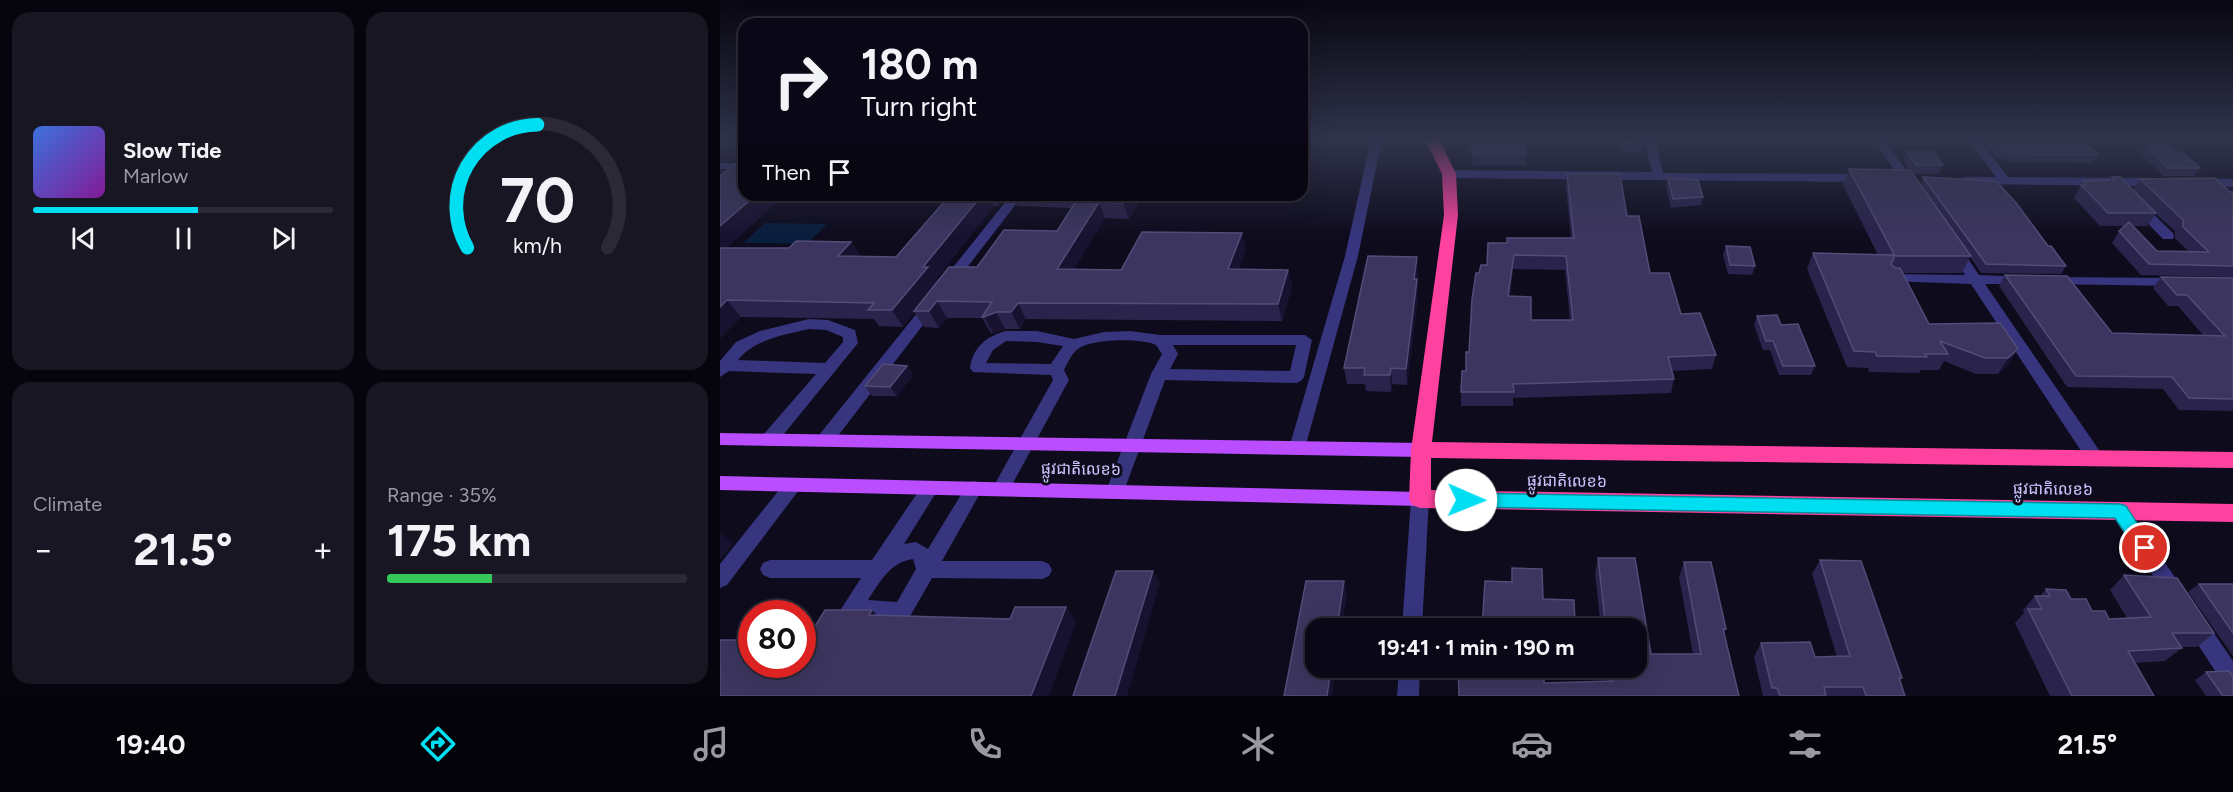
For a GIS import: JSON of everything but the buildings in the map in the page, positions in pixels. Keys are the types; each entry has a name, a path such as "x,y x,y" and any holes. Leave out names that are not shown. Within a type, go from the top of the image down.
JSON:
{"highway":[{"path":"1420,499 1421,450 1451,215 1449,174"},
{"name":"ផ្លូវជាតិលេខ៦","path":"1421,450 2233,460"},
{"name":"ផ្លូវជាតិលេខ៦","path":"1420,499 2233,513"}],"main road":[{"name":"ផ្លូវជាតិលេខ៦","path":"720,439 1421,450"},
{"name":"ផ្លូវជាតិលេខ៦","path":"720,483 1420,499"}],"street":[{"path":"1297,448 1343,289 1372,171"},
{"path":"1895,171 1918,197"},
{"path":"1998,171 2005,180"},
{"path":"1449,174 1899,178"},
{"path":"1961,180 2231,184"},
{"path":"2113,181 2168,236"},
{"path":"825,440 1012,201"},
{"path":"1938,225 2095,458"},
{"path":"1893,278 2186,282"},
{"path":"723,368 741,346 765,335 809,324 828,325 850,334 850,343 769,440"},
{"path":"1056,370 978,368 978,359 992,342 1000,337 1054,337 1075,344"},
{"path":"1056,370 1061,359 1075,344 1092,338 1305,340 1296,377 1159,374"},
{"path":"1115,491 1159,374 1170,354 1167,346 1160,340"},
{"path":"723,368 829,369"},
{"path":"1001,489 1061,380 1056,370"},
{"path":"720,579 793,485"},
{"path":"930,488 851,609 902,611 974,488"},
{"path":"1413,618 1420,499"},
{"path":"2120,511 2233,679"},
{"path":"770,568 878,569 897,553 916,550 926,561 926,569"},
{"path":"926,569 1042,570"},
{"path":"1408,696 1409,678"}],"water":[{"path":"765,223 827,224 807,244 743,243"}],"route":[{"path":"1466,500 2120,511 2145,548"}]}
